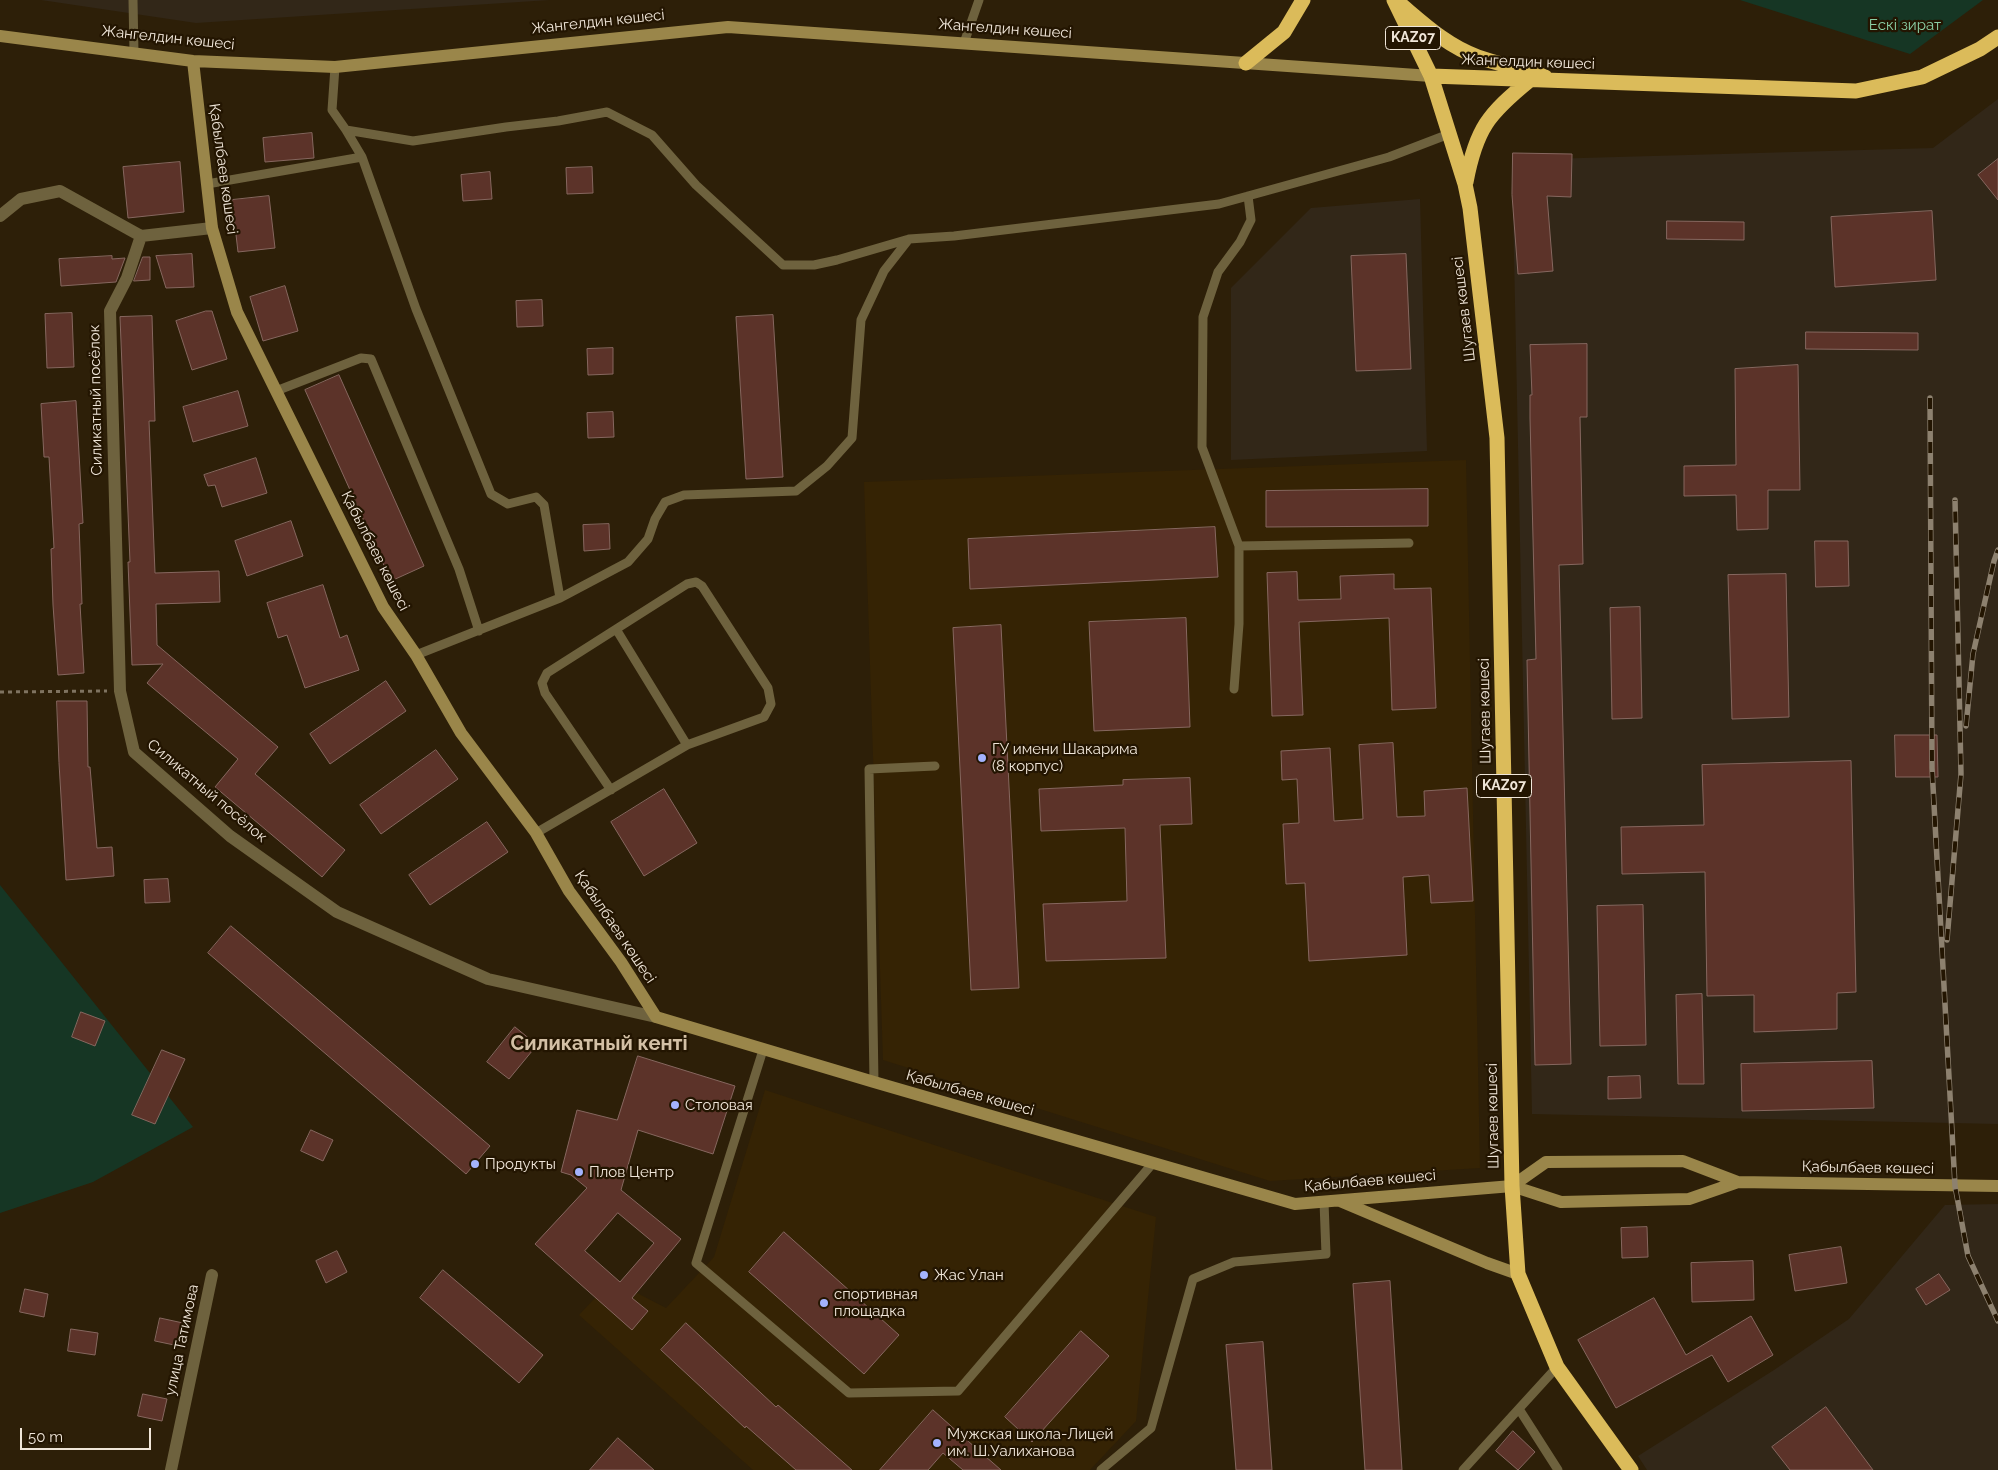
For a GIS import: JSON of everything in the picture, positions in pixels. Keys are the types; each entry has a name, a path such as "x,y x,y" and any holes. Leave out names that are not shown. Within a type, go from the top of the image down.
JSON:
{"highway":[{"path":"1246,63 1284,32 1303,0"},
{"path":"1395,0 1448,44 1478,57 1526,69 1556,81"},
{"name":"KAZ07","path":"1395,0 1432,76"},
{"name":"Жангелдин көшесі","path":"1432,76 1856,92 1922,77 1980,49 1998,37"},
{"name":"Шугаев көшесі","path":"1432,76 1465,184 1470,208 1497,438 1512,1186 1518,1274 1557,1367 1631,1470"},
{"path":"1465,184 1470,158 1478,137 1489,119 1504,101 1530,80"}],"main road":[{"name":"Жангелдин көшесі","path":"0,36 193,61 335,67 728,27 1432,76"},
{"name":"Қабылбаев көшесі","path":"193,61 212,228 238,312 276,391 383,607 416,655 461,733 536,833 569,891 621,962 656,1017 763,1050 1295,1204 1512,1186 1561,1202 1689,1200 1738,1182"},
{"name":"Қабылбаев көшесі","path":"1512,1186 1546,1162 1683,1161 1738,1182 1998,1186"},
{"path":"1338,1200 1487,1263 1518,1274"}],"street":[{"path":"0,216 21,199 60,191 141,236 212,228"},
{"name":"Силикатный посёлок","path":"141,236 127,278 110,310 120,691 134,752 230,836 337,912 488,979 656,1017"},
{"name":"улица Татимова","path":"171,1470 212,1275"}],"lane":[{"path":"133,0 134,53"},
{"path":"964,43 979,0"},
{"path":"335,67 332,110 362,157 416,308 491,494 508,504 536,497 544,505 560,598"},
{"path":"346,130 412,141 558,121 607,112 652,135 696,185 783,265 814,265 909,239 954,236 1219,204 1389,157 1449,134"},
{"path":"207,184 362,157"},
{"path":"1234,689 1239,624 1238,546 1202,446 1203,317 1218,272 1240,242 1252,220 1248,196"},
{"path":"416,655 560,598 628,562 648,539 655,519 665,502 684,495 796,491 827,466 852,438 861,320 884,271 909,239"},
{"path":"276,391 361,358 371,359 459,569 479,630"},
{"path":"1238,546 1409,543"},
{"path":"536,833 611,790 687,745 764,717 771,704 768,688 702,586 696,582 687,584 547,673 542,683 545,694 611,790"},
{"path":"616,629 687,745"},
{"path":"874,1082 869,769 934,766"},
{"path":"763,1050 696,1263 848,1394 958,1391 1153,1163"},
{"path":"1101,1470 1150,1428 1193,1279 1234,1262 1326,1254 1324,1202"},
{"path":"1463,1470 1557,1367"},
{"path":"1518,1409 1558,1470"}],"path":[{"path":"0,692 120,691"}],"shaded area":[{"path":"41,0 550,0 196,23"},
{"path":"1998,99 1998,1124 1532,1114 1512,160 1933,148"},
{"path":"1420,199 1427,451 1231,460 1231,288 1311,208"},
{"path":"1466,460 1480,1168 1270,1181 883,1060 864,482"},
{"name":"Жас Улан","path":"765,1090 1156,1217 1136,1421 1090,1470 753,1470 579,1315 596,1297 616,1315 637,1293 666,1308 714,1257"},
{"path":"1998,1204 1998,1470 1647,1470 1638,1456 1774,1370 1849,1319 1945,1205"}],"green space":[{"name":"Ескі зират","path":"1740,0 1983,0 1910,54"},
{"path":"0,885 193,1127 93,1182 0,1213"}],"building":[{"path":"312,133 314,158 265,162 263,138"},
{"path":"1513,153 1572,154 1571,197 1547,196 1553,271 1518,274 1512,195"},
{"path":"1998,159 1998,200 1978,175"},
{"path":"180,162 184,212 128,218 123,167"},
{"path":"592,167 593,193 567,194 566,168"},
{"path":"490,172 492,199 463,201 461,175"},
{"path":"269,196 275,248 238,252 232,200"},
{"path":"1932,211 1936,280 1835,287 1831,217"},
{"path":"1667,221 1744,222 1744,240 1667,239"},
{"path":"192,254 194,287 166,288 156,256"},
{"path":"1406,254 1411,369 1356,371 1351,256"},
{"path":"112,256 112,259 125,258 116,282 61,286 59,259"},
{"path":"143,257 150,257 150,280 134,281"},
{"path":"285,286 298,331 263,341 250,297"},
{"path":"542,300 543,326 517,327 516,301"},
{"path":"206,311 212,311 227,359 192,370 176,321"},
{"path":"72,313 74,367 47,368 45,314"},
{"path":"773,315 783,477 746,479 736,317"},
{"path":"152,316 155,421 149,421 155,573 219,571 220,602 156,604 157,645 278,747 255,774 345,850 322,877 215,787 238,759 147,683 163,664 132,665 128,562 130,562 120,317"},
{"path":"1806,332 1918,333 1918,350 1806,349"},
{"path":"1587,344 1587,417 1580,417 1583,564 1559,565 1571,1064 1535,1065 1527,660 1536,659 1530,345"},
{"path":"613,348 613,374 588,375 587,349"},
{"path":"1798,365 1800,490 1768,490 1768,529 1737,530 1736,495 1684,496 1684,466 1736,465 1735,369"},
{"path":"339,375 424,566 391,581 305,390"},
{"path":"238,391 248,426 193,442 183,407"},
{"path":"76,401 83,523 79,524 82,604 80,604 84,673 58,675 53,605 51,549 54,548 49,457 44,457 41,404"},
{"path":"613,412 614,437 588,438 587,413"},
{"path":"256,458 267,493 222,507 215,485 208,486 204,475"},
{"path":"1428,489 1428,526 1266,527 1266,491"},
{"path":"291,521 303,556 247,576 235,541"},
{"path":"609,524 610,549 584,551 583,525"},
{"path":"1215,527 1218,577 970,589 968,539"},
{"path":"1815,541 1848,541 1849,586 1816,587"},
{"path":"1297,572 1298,600 1341,599 1340,576 1394,574 1394,589 1431,588 1436,708 1392,710 1389,618 1299,622 1303,715 1272,716 1267,573"},
{"path":"1786,574 1789,717 1732,719 1728,575"},
{"path":"323,585 340,638 347,635 359,670 305,688 287,635 278,638 267,603"},
{"path":"1640,607 1642,718 1612,719 1610,608"},
{"path":"1186,618 1190,727 1094,731 1089,622"},
{"path":"1001,625 1019,988 971,990 953,628"},
{"path":"386,681 406,711 330,764 310,734"},
{"path":"57,701 87,701 88,767 90,767 97,848 112,847 114,876 66,880"},
{"path":"1895,735 1937,735 1938,777 1896,777"},
{"path":"1393,743 1397,817 1425,816 1424,791 1467,788 1473,901 1431,903 1429,875 1403,877 1407,955 1309,961 1305,883 1286,884 1283,824 1299,823 1297,779 1282,780 1281,751 1330,748 1334,821 1363,819 1359,745"},
{"path":"436,750 458,779 381,834 360,805"},
{"path":"1851,761 1856,992 1837,993 1837,1029 1754,1032 1754,995 1707,996 1705,872 1622,874 1621,827 1704,825 1702,765"},
{"path":"1190,778 1192,824 1160,825 1166,958 1046,961 1043,904 1127,901 1125,828 1041,831 1039,789 1123,785 1123,780"},
{"path":"664,789 697,843 644,876 611,822"},
{"path":"487,822 508,852 430,905 409,875"},
{"path":"168,879 170,902 145,903 144,880"},
{"path":"1643,905 1646,1045 1600,1046 1597,906"},
{"path":"231,926 490,1146 466,1174 208,953"},
{"path":"1702,994 1704,1084 1678,1084 1676,995"},
{"path":"81,1012 105,1021 95,1046 72,1037"},
{"path":"515,1027 537,1045 509,1079 487,1062"},
{"path":"162,1050 185,1059 155,1124 132,1115"},
{"path":"638,1056 735,1086 713,1154 638,1130 621,1190 681,1239 632,1298 648,1311 632,1330 535,1244 587,1188 571,1175 561,1172 577,1110 617,1120","holes":["618,1213 654,1243 620,1282 585,1251"]},
{"path":"1872,1061 1874,1108 1742,1111 1741,1064"},
{"path":"1640,1076 1641,1098 1608,1099 1608,1077"},
{"path":"311,1130 333,1140 323,1161 301,1151"},
{"path":"1647,1227 1648,1257 1622,1258 1621,1228"},
{"name":"спортивная площадка","path":"784,1232 899,1335 864,1374 749,1272"},
{"path":"1841,1247 1847,1283 1795,1291 1789,1255"},
{"path":"337,1251 347,1272 326,1283 316,1261"},
{"path":"1753,1261 1754,1300 1692,1302 1691,1263"},
{"path":"443,1270 543,1355 519,1383 420,1298"},
{"path":"1939,1274 1950,1290 1926,1305 1916,1289"},
{"path":"1390,1281 1402,1470 1365,1470 1353,1284"},
{"path":"25,1289 48,1294 44,1317 20,1312"},
{"path":"1654,1298 1686,1355 1751,1316 1773,1355 1728,1382 1712,1355 1616,1408 1578,1340"},
{"path":"160,1318 183,1323 179,1346 155,1341"},
{"path":"686,1323 776,1407 778,1405 852,1470 796,1470 746,1426 745,1428 661,1350"},
{"path":"71,1329 98,1333 95,1355 68,1351"},
{"path":"1081,1331 1109,1356 1032,1442 1005,1417"},
{"path":"1263,1342 1272,1470 1236,1470 1226,1345"},
{"path":"143,1394 167,1399 162,1421 138,1416"},
{"path":"1826,1407 1873,1470 1790,1470 1772,1447"},
{"name":"Мужская школа-Лицей им. Ш.Уалиханова","path":"933,1410 1001,1470 963,1470 943,1453 928,1470 880,1470"},
{"path":"1513,1431 1535,1452 1518,1470 1496,1451"},
{"path":"618,1438 654,1470 590,1470"}],"railway":[{"path":"1930,398 1932,768 1955,1186 1968,1256 1998,1321"},
{"path":"1947,940 1961,774 1955,500"},
{"path":"1966,726 1973,654 1998,550"}],"place":[{"name":"ГУ имени Шакарима (8 корпус)","path":"982,758"},
{"name":"Столовая","path":"675,1105"},
{"name":"Продукты","path":"475,1164"},
{"name":"Плов Центр","path":"579,1172"},
{"name":"Жас Улан","path":"924,1275"},
{"name":"спортивная площадка","path":"824,1303"},
{"name":"Мужская школа-Лицей им. Ш.Уалиханова","path":"937,1443"}],"district":[{"name":"Силикатный кенті","path":"599,1044"}]}
